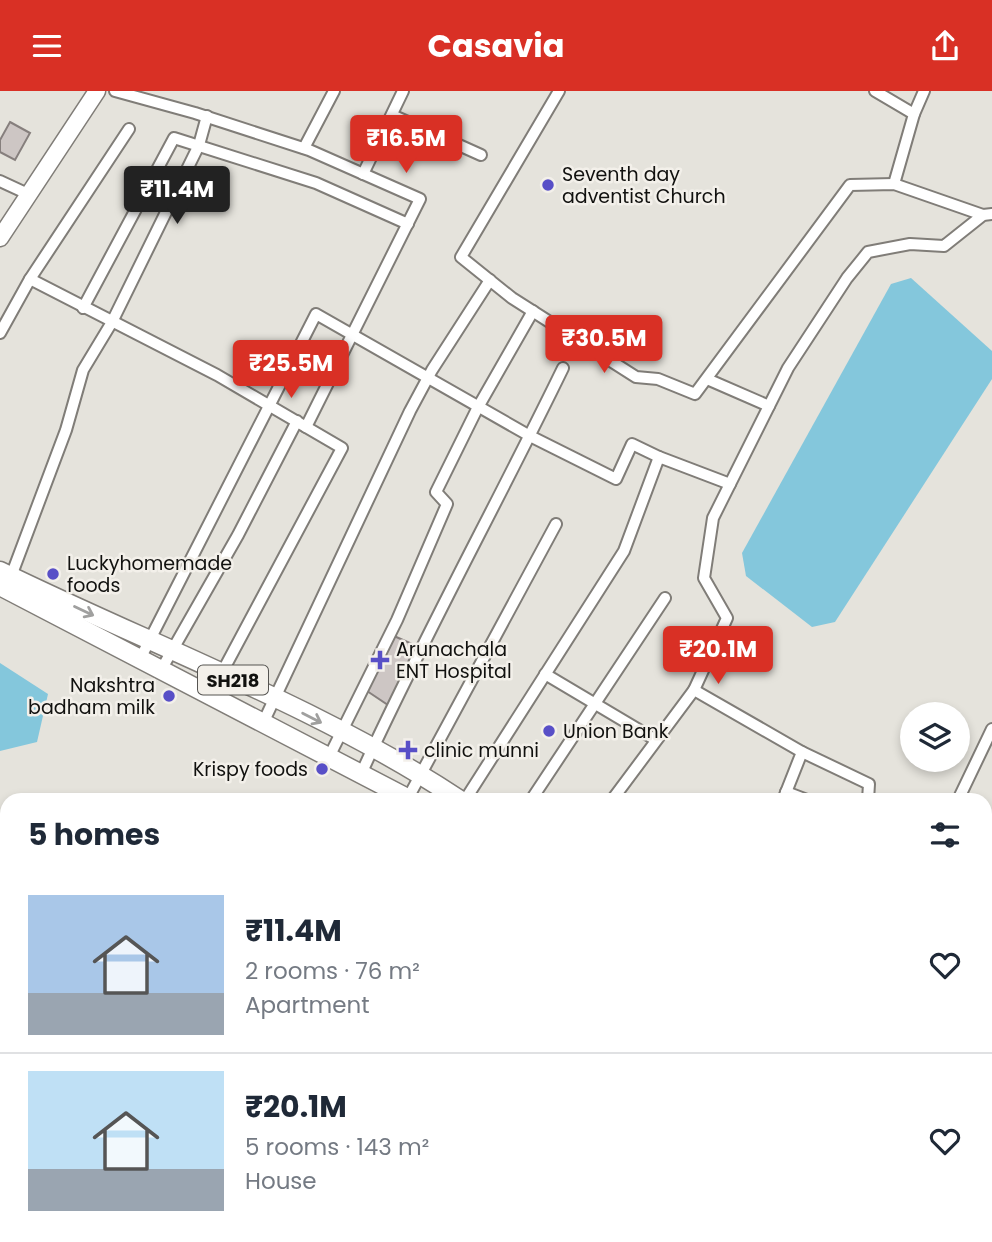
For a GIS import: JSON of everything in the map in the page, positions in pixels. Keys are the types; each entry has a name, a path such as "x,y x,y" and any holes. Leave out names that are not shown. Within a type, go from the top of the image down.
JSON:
{"main road":[{"name":"SH218","path":"4,581 148,641 274,699 422,774 451,793"},
{"name":"SH218","path":"4,581 139,659 398,793"}],"street":[{"path":"0,238 97,91"},
{"path":"115,91 304,148 420,199 353,335 162,670"},
{"path":"304,148 334,91"},
{"path":"363,174 403,91"},
{"path":"559,91 461,257 533,311 636,377 658,379 695,394 850,185 894,184 987,215"},
{"path":"875,91 914,114"},
{"path":"894,184 914,114 924,91"},
{"path":"391,115 481,155"},
{"path":"4,581 66,430 83,370 112,322 199,145 207,117"},
{"path":"0,333 30,279 129,129"},
{"path":"83,308 174,138 316,183 408,224"},
{"path":"0,181 28,194"},
{"path":"617,793 694,690 727,618 704,578 713,518 788,368 847,278 868,252 910,244 944,246 987,215"},
{"path":"30,279 270,406 342,448 210,695"},
{"path":"263,723 427,379 490,280"},
{"path":"329,757 397,620 447,504 436,492 479,407 533,311"},
{"path":"139,659 316,313 530,436 616,479 632,444 730,484"},
{"path":"361,774 406,676 563,368"},
{"path":"707,379 769,406"},
{"path":"467,793 624,551 659,457"},
{"path":"413,793 556,524"},
{"path":"536,793 665,598"},
{"path":"545,674 656,740"},
{"path":"694,690 802,752 869,784 868,793"},
{"path":"961,793 992,729"},
{"path":"786,793 802,752"}],"water":[{"path":"911,278 992,351 992,379 835,622 812,627 746,576 742,553 891,284"},
{"path":"0,663 48,694 37,742 0,751"}],"building":[{"path":"10,122 30,133 15,160 0,152 0,140"},
{"path":"394,636 419,647 388,705 367,691"}],"place":[{"name":"Seventh day adventist Church","path":"548,185"},
{"name":"Luckyhomemade foods","path":"53,574"},
{"name":"Arunachala ENT Hospital","path":"380,660"},
{"name":"Nakshtra badham milk","path":"169,696"},
{"name":"Union Bank","path":"549,731"},
{"name":"clinic munni","path":"408,750"},
{"name":"Krispy foods","path":"322,769"}]}
